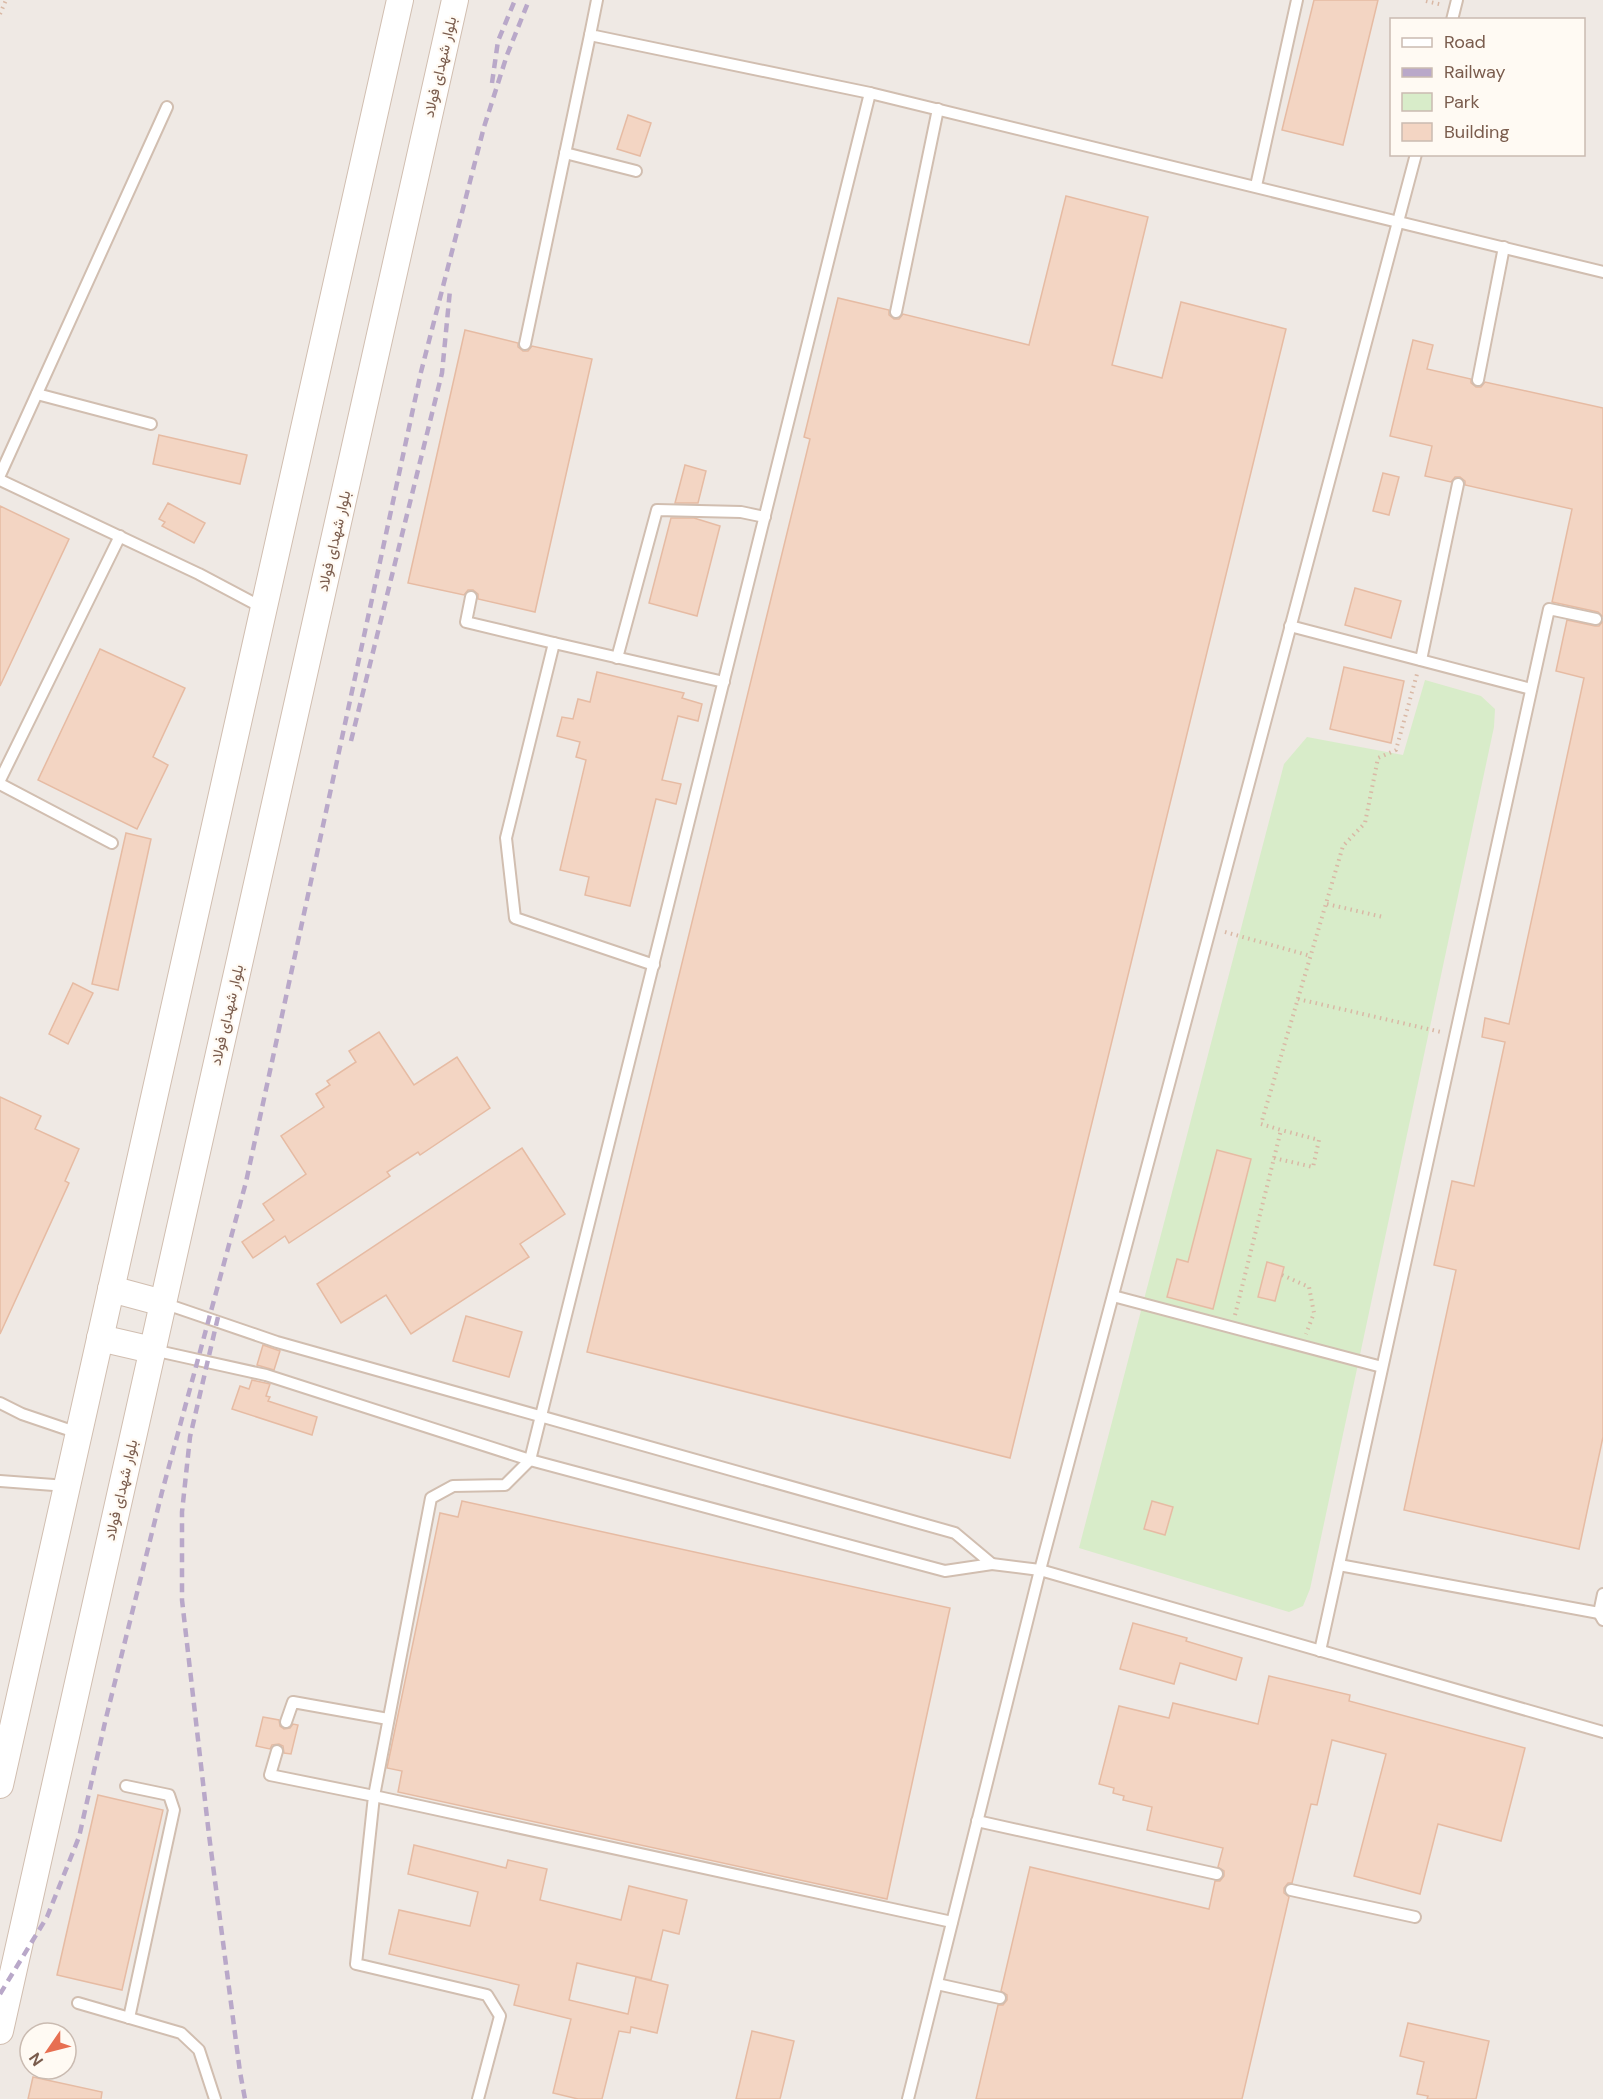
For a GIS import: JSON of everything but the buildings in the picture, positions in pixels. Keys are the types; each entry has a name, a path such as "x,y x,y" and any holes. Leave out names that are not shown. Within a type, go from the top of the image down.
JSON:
{"street":[{"path":"0,1785 399,0"},
{"name":"بلوار شهدای فولاد","path":"0,2031 455,0"},
{"path":"111,1289 163,1303"},
{"path":"100,1338 152,1350"}],"lane":[{"path":"525,344 597,0"},
{"path":"1256,186 1297,0"},
{"path":"1452,18 1457,0"},
{"path":"590,35 870,93 1603,272"},
{"path":"478,2099 500,2016 487,1995 356,1964 374,1796 431,1498 453,1486 505,1485 530,1460 870,93"},
{"path":"0,475 167,107"},
{"path":"896,312 938,109"},
{"path":"565,153 636,171"},
{"path":"908,2099 1040,1570 1415,156"},
{"path":"1478,380 1504,247"},
{"path":"37,394 152,424"},
{"path":"0,480 120,536 263,608"},
{"path":"1421,660 1458,484"},
{"path":"617,658 657,510 741,512 765,517"},
{"path":"112,843 0,782 120,536"},
{"path":"471,597 466,622 724,682"},
{"path":"1320,1651 1549,609 1596,620"},
{"path":"1290,626 1531,689"},
{"path":"554,643 506,838 515,918 654,965"},
{"path":"1113,1296 1383,1367"},
{"path":"163,1303 278,1342 955,1533 992,1564"},
{"path":"152,1350 266,1375 530,1460 945,1571 992,1564 1040,1570 1603,1732"},
{"path":"0,1404 22,1414 79,1433"},
{"path":"0,1481 67,1486"},
{"path":"1339,1565 1601,1617 1603,1594"},
{"path":"286,1722 293,1702 388,1719"},
{"path":"277,1751 270,1775 952,1922"},
{"path":"126,1786 169,1795 174,1810 129,2018"},
{"path":"977,1821 1217,1874"},
{"path":"1291,1890 1415,1917"},
{"path":"937,1984 1000,1998"},
{"path":"78,2003 181,2033 199,2050 215,2099"}],"path":[{"path":"0,14 6,0"},
{"path":"1274,1158 1313,1167 1319,1140 1261,1124 1343,846 1365,823 1378,758 1396,750 1421,660"},
{"path":"1327,904 1383,916"},
{"path":"1210,928 1311,956"},
{"path":"1298,999 1455,1035"},
{"path":"1232,1328 1281,1130"},
{"path":"1282,1275 1309,1287 1314,1313 1301,1346"}],"shaded area":[{"path":"0,0 1603,0 1603,2099 0,2099"}],"green space":[{"path":"1425,680 1481,696 1495,709 1494,727 1310,1589 1303,1606 1289,1612 1079,1548 1284,764 1307,737 1403,755"}],"railway":[{"path":"492,83 498,41 515,0"},
{"path":"0,1994 47,1917 79,1837 162,1492 246,1182 421,372 484,127 507,55 529,0"},
{"path":"351,741 442,373 450,290"},
{"path":"218,1317 190,1437 182,1512 182,1600 209,1835 245,2099"}]}
